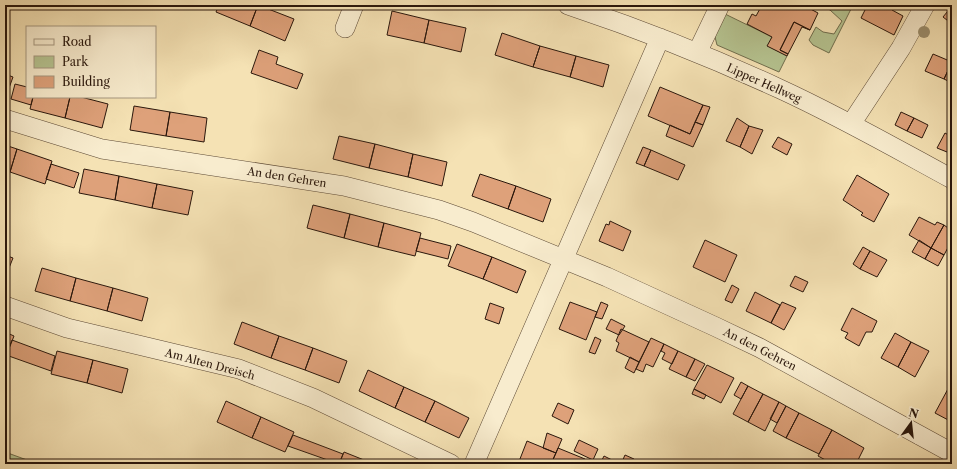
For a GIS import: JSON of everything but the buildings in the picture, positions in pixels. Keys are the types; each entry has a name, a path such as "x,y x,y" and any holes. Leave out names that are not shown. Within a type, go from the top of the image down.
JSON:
{"street":[{"path":"344,28 354,5"},
{"name":"Lipper Hellweg","path":"568,5 660,38 781,89 851,124 952,179"},
{"path":"697,53 720,5"},
{"path":"851,124 901,48 925,5"},
{"path":"474,464 660,38"},
{"name":"An den Gehren","path":"5,119 102,149 344,186 370,192 473,222 563,258 669,304 760,348 952,453"},
{"name":"Am Alten Dreisch","path":"5,306 67,328 239,369 313,398 451,464"}],"green space":[{"path":"820,5 853,5 829,53 813,45 809,40 816,27 823,32 834,34 842,21 830,10"},
{"path":"723,13 772,37 768,46 787,56 779,72 717,45 714,33"},
{"path":"5,452 38,464 5,464"}]}
